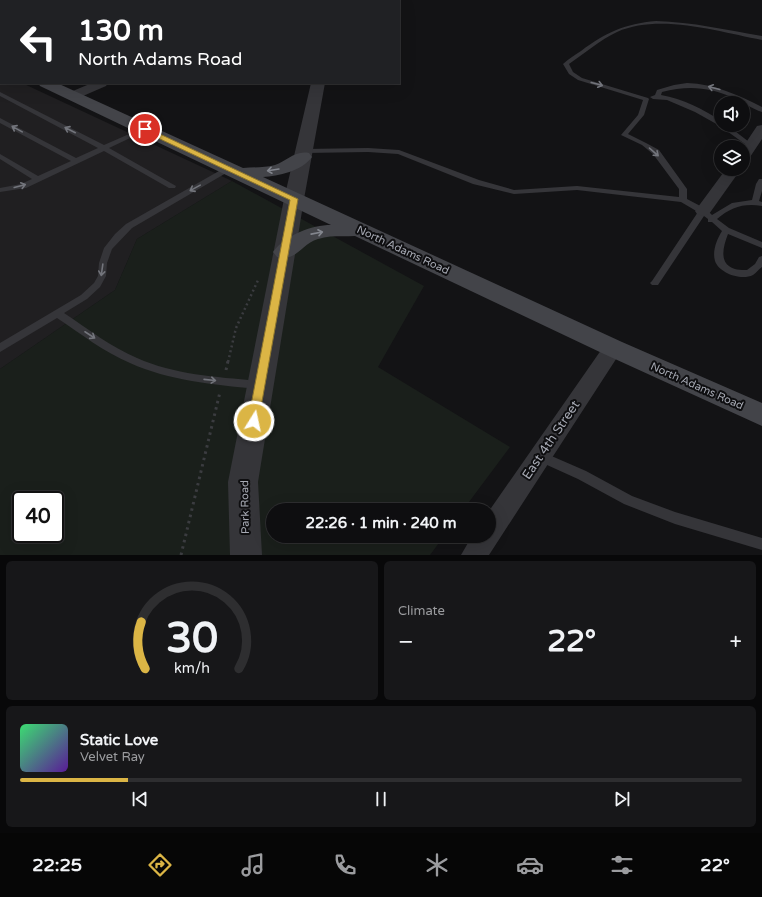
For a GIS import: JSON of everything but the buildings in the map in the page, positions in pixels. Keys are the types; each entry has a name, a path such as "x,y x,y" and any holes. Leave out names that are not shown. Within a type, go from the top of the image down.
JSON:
{"main road":[{"name":"North Adams Road","path":"47,84 613,348 762,415"},
{"path":"234,171 279,170 304,154"},
{"path":"284,252 308,235 324,231 361,230"}],"street":[{"path":"72,96 100,84"},
{"name":"Park Road","path":"246,555 243,482 284,252 318,84"},
{"path":"750,147 762,129"},
{"path":"707,215 730,176"},
{"name":"East 4th Street","path":"496,522 613,348"},
{"path":"474,555 482,543"}],"lane":[{"path":"714,119 683,103 658,95 646,99 580,79 571,73 566,64 609,35 623,28 647,24 674,23 762,38"},
{"path":"658,95 659,91 683,84 713,86 729,92 762,110"},
{"path":"0,94 104,148 172,186"},
{"path":"646,99 641,115 624,135 644,144 656,152 683,189 683,200"},
{"path":"0,120 76,161"},
{"path":"0,190 23,186 145,129"},
{"path":"731,132 739,140"},
{"path":"304,154 368,150 399,152 476,182 514,192 577,188 683,200 707,215 726,230 762,245"},
{"path":"0,156 38,179"},
{"path":"0,348 84,297 97,286 102,276 103,263 108,248 129,226 234,171"},
{"path":"655,283 707,215 738,203 758,203 760,184 762,181"},
{"path":"726,230 721,240 717,256 722,267 729,271 749,273 758,266 762,259"},
{"path":"57,313 91,336 143,365 192,378 260,386"},
{"path":"540,456 628,500 675,518 762,544"}],"shaded area":[{"path":"0,84 24,84 232,181 137,239 115,290 0,369"},
{"path":"232,181 424,286 378,367 510,447 468,503 266,503 266,543 439,543 430,555 0,555 0,369 115,290 137,239"}],"route":[{"path":"145,129 294,199 254,421"}]}
